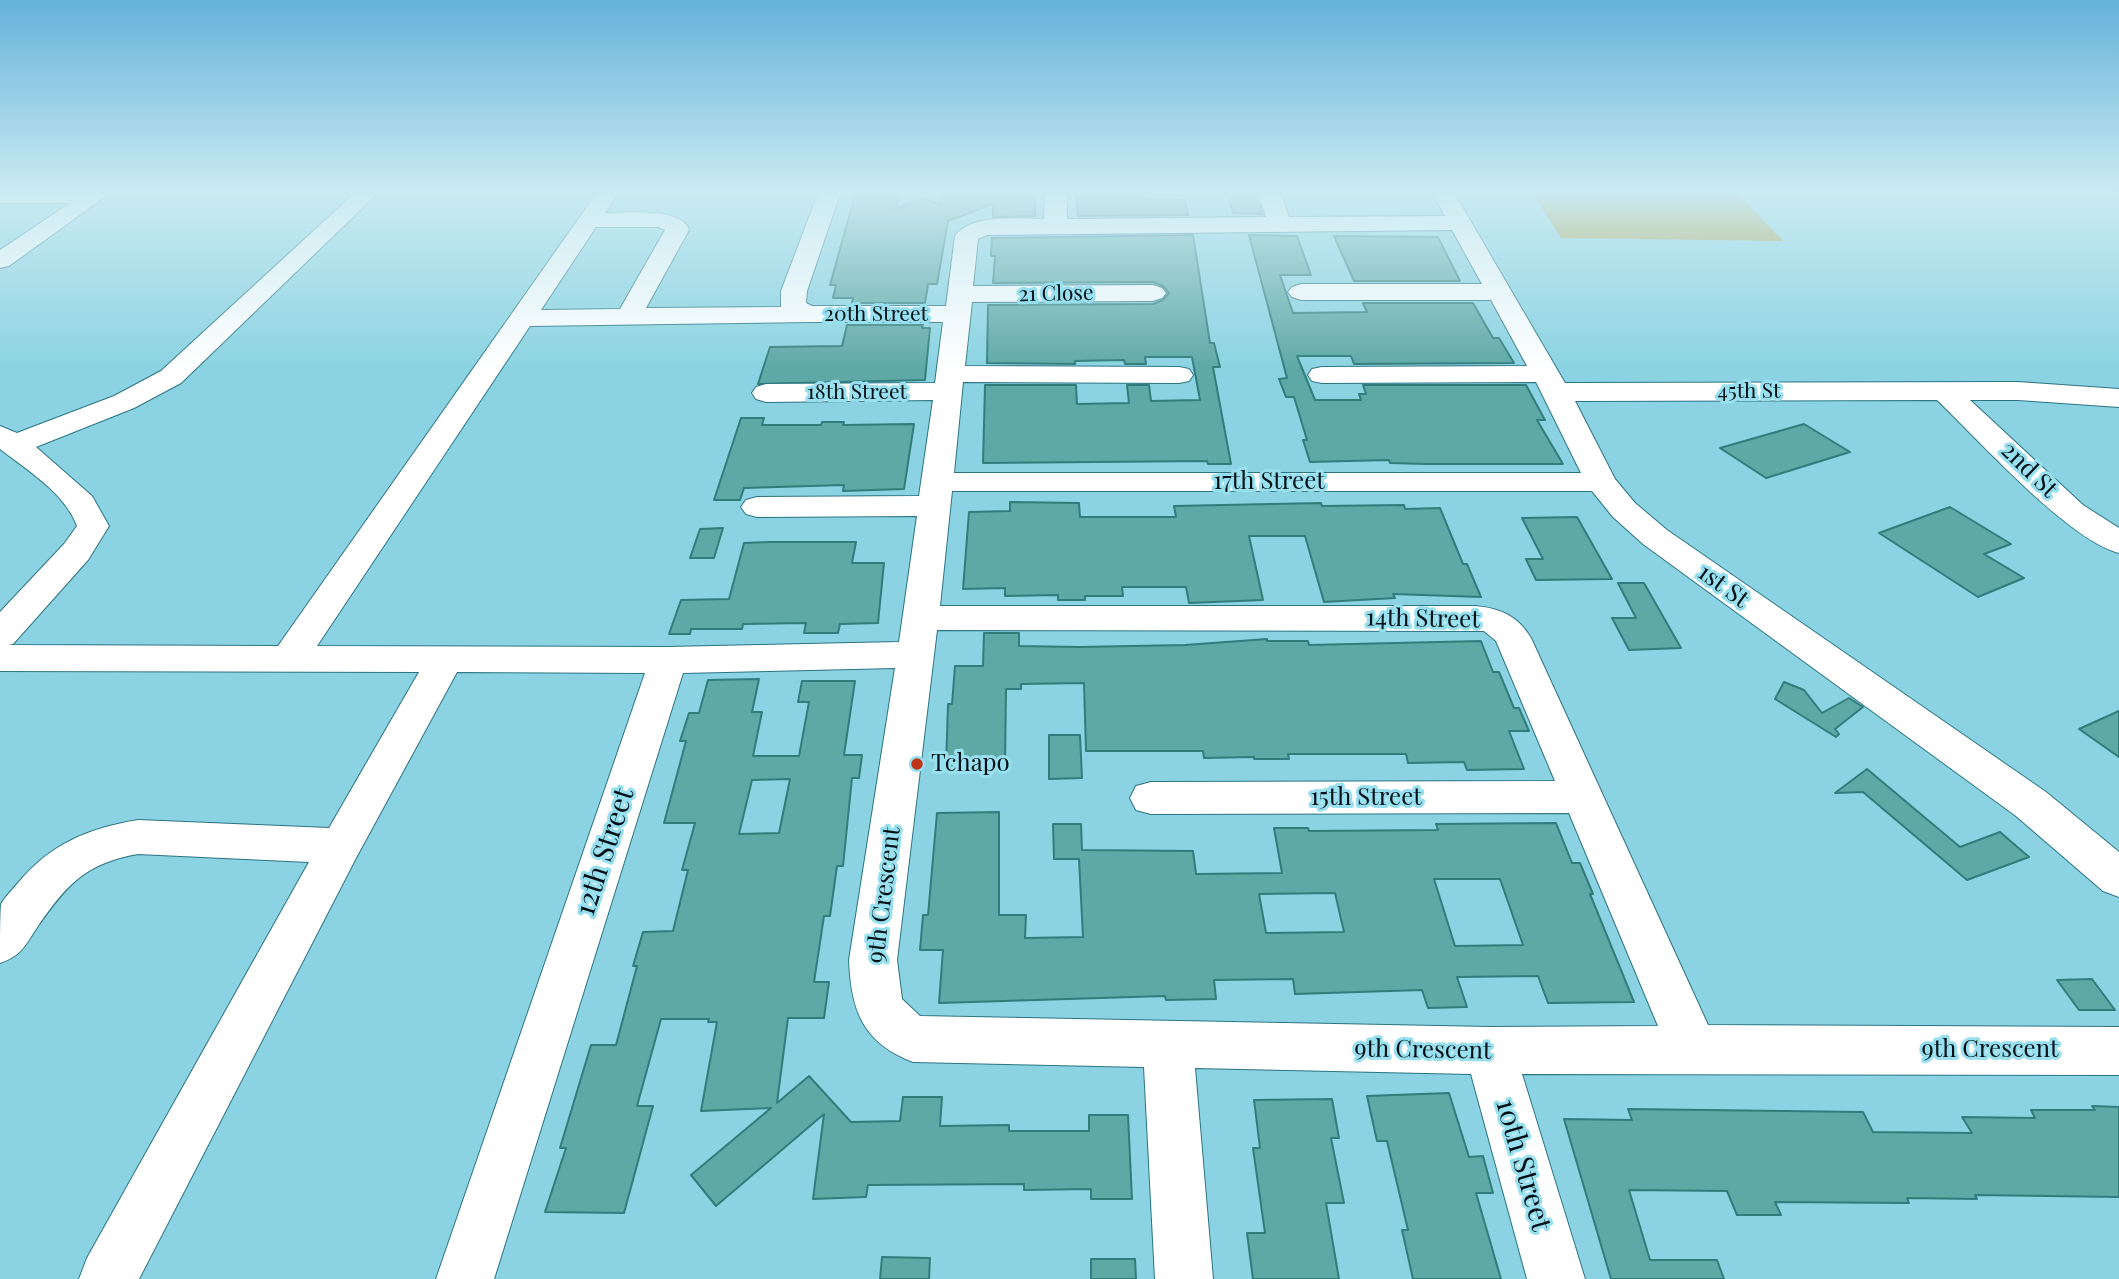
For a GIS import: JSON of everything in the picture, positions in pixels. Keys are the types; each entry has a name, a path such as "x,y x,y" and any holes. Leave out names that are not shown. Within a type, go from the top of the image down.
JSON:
{"street":[{"path":"0,261 15,251"},
{"path":"7,440 124,402 171,377 305,251"},
{"path":"290,657 568,251"},
{"path":"628,317 665,251"},
{"name":"20th Street","path":"809,251 793,298 793,305 800,311 811,314 958,304"},
{"name":"9th Crescent","path":"964,251 918,636 873,960 880,1007 891,1026 914,1039 1168,1046 1490,1051 2119,1051"},
{"name":"1st St","path":"1474,251 1601,482 1624,510 1656,537 2032,804 2119,878"},
{"path":"1301,292 1497,292"},
{"name":"21 Close","path":"958,304 1153,293"},
{"path":"522,318 811,314"},
{"name":"18th Street","path":"766,393 1179,375"},
{"name":"45th St","path":"1322,375 1549,383 2018,391 2119,398"},
{"name":"2nd St","path":"1944,391 2073,512 2119,542"},
{"path":"0,635 76,552 93,526 92,517 82,502 7,440"},
{"name":"17th Street","path":"757,507 935,494 1601,482"},
{"name":"14th Street","path":"918,636 1487,619 1507,628 1693,1049"},
{"path":"0,658 668,660 918,636"},
{"path":"108,1279 445,659"},
{"name":"12th Street","path":"465,1279 668,660"},
{"name":"15th Street","path":"1151,799 1582,797"},
{"path":"0,943 62,864 85,849 112,839 138,837 341,846"},
{"path":"1168,1046 1184,1279"},
{"name":"10th Street","path":"1490,1051 1556,1279"}],"building":[{"path":"840,251 943,251 937,284 928,284 925,303 852,303 853,298 833,298 836,285 830,285"},
{"path":"991,251 1195,251 1210,343 1214,343 1220,367 1213,367 1231,464 1208,464 1207,461 983,463 985,385 1076,385 1077,404 1129,403 1127,385 1149,385 1151,401 1200,400 1192,357 1145,357 1146,364 1125,364 1124,360 1075,361 1075,364 987,363 988,305 1153,304 1163,300 1169,293 1163,286 1153,282 993,283 995,256 991,256"},
{"path":"1253,251 1302,251 1311,275 1280,275 1293,313 1367,312 1363,303 1473,303 1493,338 1499,338 1514,363 1354,364 1351,356 1297,356 1315,400 1361,400 1359,394 1366,394 1363,385 1526,385 1545,420 1537,420 1563,464 1426,464 1390,463 1389,460 1310,462 1303,440 1307,440 1294,397 1286,397 1279,379 1287,378"},
{"path":"1341,251 1445,251 1460,281 1354,281"},
{"path":"847,325 923,325 922,328 930,328 925,380 758,384 770,347 842,346"},
{"path":"741,418 764,418 762,425 821,425 822,422 844,422 843,425 914,424 904,489 843,491 844,485 744,488 740,500 714,500"},
{"path":"1804,424 1850,452 1766,478 1720,448"},
{"path":"1010,502 1079,503 1080,517 1176,517 1174,506 1321,503 1322,506 1404,505 1405,509 1440,508 1463,564 1467,564 1481,597 1393,594 1395,598 1324,602 1305,536 1249,536 1263,600 1189,603 1186,587 1122,587 1123,596 1085,596 1085,600 1058,600 1058,595 1005,596 1005,588 963,589 969,512 1010,511"},
{"path":"1950,507 2011,544 1984,554 2024,578 1978,597 1879,533"},
{"path":"1577,517 1612,579 1536,580 1526,559 1543,559 1522,518"},
{"path":"723,528 714,558 690,558 700,529"},
{"path":"856,542 852,563 884,563 878,623 840,624 838,633 804,633 806,623 743,624 742,629 691,629 690,634 669,634 681,600 729,599 744,543"},
{"path":"1618,583 1644,583 1681,648 1629,650 1612,618 1636,618"},
{"path":"984,633 1019,633 1019,646 1079,647 1185,645 1267,639 1308,641 1309,645 1481,641 1493,672 1499,672 1514,708 1519,708 1529,731 1509,731 1524,769 1467,770 1464,762 1408,763 1406,754 1288,754 1289,759 1254,759 1204,758 1203,751 1086,751 1084,683 1021,684 1021,689 1006,689 1005,767 946,767 948,704 952,704 955,666 983,666"},
{"path":"759,679 752,712 762,712 753,756 799,756 809,702 798,702 802,681 855,681 844,755 862,755 859,778 852,778 843,866 837,866 830,916 824,916 814,982 829,982 824,1018 788,1018 777,1103 809,1076 851,1122 900,1121 903,1097 942,1097 940,1126 1009,1125 1009,1131 1089,1131 1089,1115 1128,1115 1132,1199 1091,1199 1091,1189 1024,1190 1024,1184 868,1185 866,1197 813,1199 824,1114 716,1206 691,1175 771,1108 701,1111 717,1022 708,1022 709,1019 661,1019 637,1106 653,1106 624,1213 545,1212 566,1148 560,1148 591,1045 616,1045 643,932 673,931 688,870 682,870 695,823 664,823 686,741 680,741 689,713 699,713 708,680","holes":["790,779 779,833 739,834 752,780"]},
{"path":"1784,682 1804,690 1822,713 1849,698 1863,707 1835,729 1839,734 1836,737 1775,699"},
{"path":"2119,711 2119,757 2079,729"},
{"path":"1049,735 1080,735 1082,778 1049,779"},
{"path":"1867,769 1960,847 2000,832 2029,857 1967,880 1863,792 1835,793"},
{"path":"999,812 999,915 1026,915 1025,938 1083,937 1079,859 1054,859 1053,824 1081,824 1082,850 1193,851 1196,874 1282,873 1274,828 1308,828 1309,831 1438,830 1436,824 1556,823 1572,863 1580,863 1634,1002 1548,1003 1538,976 1457,977 1467,1007 1428,1008 1422,990 1295,994 1293,979 1214,980 1216,999 1166,1000 1165,996 939,1003 943,950 920,950 923,915 928,915 937,813","holes":["1434,879 1500,879 1523,945 1455,946","1335,893 1344,932 1266,933 1259,894"]},
{"path":"2092,979 2115,1010 2079,1010 2057,980"},
{"path":"1449,1093 1469,1157 1483,1156 1493,1193 1476,1193 1501,1279 1413,1279 1402,1230 1408,1230 1387,1141 1377,1141 1367,1096"},
{"path":"1332,1099 1339,1138 1331,1138 1344,1203 1326,1203 1339,1279 1253,1279 1247,1233 1265,1233 1253,1148 1260,1148 1254,1100"},
{"path":"2092,1106 2119,1107 2119,1197 1975,1195 1977,1199 1907,1198 1909,1203 1775,1202 1781,1215 1737,1215 1727,1191 1629,1190 1650,1260 1717,1260 1724,1279 1611,1279 1564,1119 1632,1120 1628,1109 1863,1112 1873,1132 1972,1133 1962,1117 2035,1118 2031,1110 2095,1110"},
{"path":"882,1257 930,1258 929,1279 880,1279"},
{"path":"1091,1259 1135,1259 1136,1279 1091,1279"}],"place":[{"name":"Tchapo","path":"917,764"}]}
